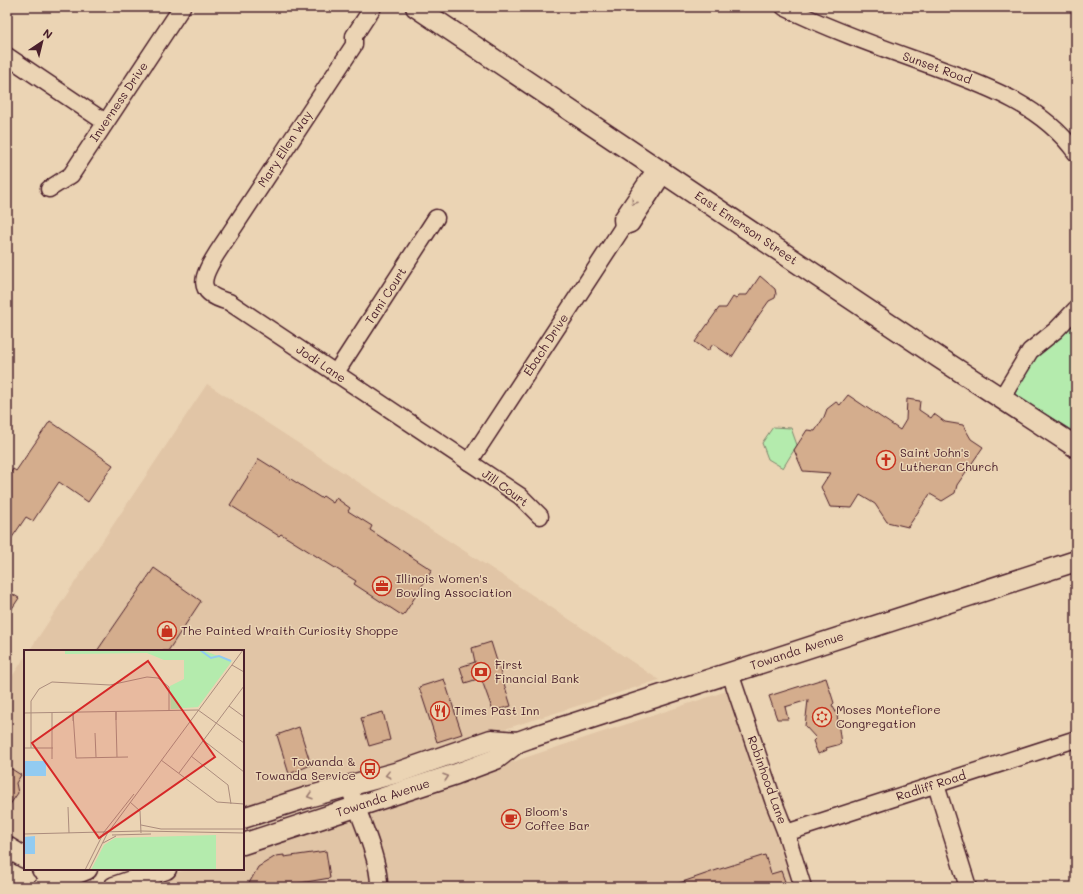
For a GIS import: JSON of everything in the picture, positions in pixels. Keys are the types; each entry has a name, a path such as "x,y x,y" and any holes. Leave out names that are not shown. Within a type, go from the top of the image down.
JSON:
{"main road":[{"name":"East Emerson Street","path":"416,7 659,172 1001,399 1076,447"},
{"name":"Towanda Avenue","path":"244,844 456,774 496,759 518,742 1076,560"},
{"name":"Towanda Avenue","path":"244,818 348,785 398,772 491,740 518,742"},
{"path":"7,847 24,857"},
{"path":"43,870 59,885 85,870"},
{"path":"114,887 142,881 164,870"}],"street":[{"name":"Inverness Drive","path":"49,189 71,174 182,7"},
{"name":"Mary Ellen Way","path":"217,253 354,45 354,36 373,7"},
{"name":"Mary Ellen Way","path":"354,45 362,42 385,7"},
{"name":"Sunset Road","path":"784,7 831,29 965,78 1007,96 1046,120 1076,153"},
{"path":"7,56 105,122"},
{"name":"Ebach Drive","path":"469,462 623,227 622,219 651,176 659,172"},
{"name":"Tami Court","path":"335,374 436,218"},
{"name":"Jodi Lane","path":"217,253 206,272 204,281 208,292 216,298 229,302 469,462"},
{"path":"1001,399 1030,352 1061,325 1076,309"},
{"name":"Jill Court","path":"469,462 520,496 540,516"},
{"name":"Robinhood Lane","path":"730,673 773,800 786,833 803,887"},
{"name":"Radliff Road","path":"786,833 1076,739"},
{"path":"348,785 372,853 379,879 379,887"},
{"path":"936,785 968,887"}],"shaded area":[{"path":"207,384 563,615 659,680 244,812 244,650 30,650"},
{"path":"24,658 24,848 7,838 7,684"},
{"path":"742,686 808,887 148,887 170,874 186,870 244,870 244,851"}],"green space":[{"path":"1076,316 1076,433 1016,396 1014,391 1024,369"},
{"path":"773,427 791,428 797,445 783,468 768,459 762,443"}],"building":[{"path":"760,276 775,289 775,298 769,301 732,357 713,344 708,351 695,342 719,308 726,308 733,297 736,299 739,295 747,295"},
{"name":"Saint John's Lutheran Church","path":"848,395 900,430 906,420 907,399 920,401 919,410 931,418 934,414 945,422 963,425 971,439 983,447 957,485 955,493 942,501 930,494 908,527 887,522 875,504 860,495 852,508 830,507 821,487 830,473 803,471 794,450 807,430 815,431 827,409 836,402 840,405"},
{"path":"50,421 113,465 88,502 59,482 33,521 26,517 7,545 7,479 13,469 16,471"},
{"path":"259,459 321,498 323,496 333,503 336,498 350,508 348,511 372,526 370,530 432,570 403,616 354,584 356,581 281,534 279,536 230,505"},
{"path":"154,568 201,601 169,650 98,650"},
{"path":"7,591 19,598 7,616"},
{"name":"First Financial Bank","path":"491,642 511,706 493,711 481,678 465,683 460,667 475,662 472,648"},
{"name":"Moses Montefiore Congregation","path":"826,678 834,703 832,705 837,714 841,744 826,748 827,750 818,754 813,741 816,738 805,726 808,700 785,707 788,719 777,719 769,696"},
{"name":"Times Past Inn","path":"444,679 462,734 437,742 419,687"},
{"path":"383,712 390,740 369,746 361,718"},
{"path":"299,727 311,765 289,774 277,735"},
{"path":"7,766 21,775 16,783 18,793 7,809"},
{"path":"326,851 330,878 288,885 288,887 247,887 258,867 276,856 284,855 284,857"},
{"path":"765,855 771,874 781,871 787,887 743,887 742,884 732,887 671,887 717,870"}],"place":[{"name":"Saint John's Lutheran Church","path":"886,460"},
{"name":"Illinois Women's Bowling Association","path":"382,586"},
{"name":"The Painted Wraith Curiosity Shoppe","path":"167,631"},
{"name":"First Financial Bank","path":"481,672"},
{"name":"Times Past Inn","path":"440,711"},
{"name":"Moses Montefiore Congregation","path":"822,717"},
{"name":"Towanda & Towanda Service","path":"370,769"},
{"name":"Bloom's Coffee Bar","path":"511,819"}]}
